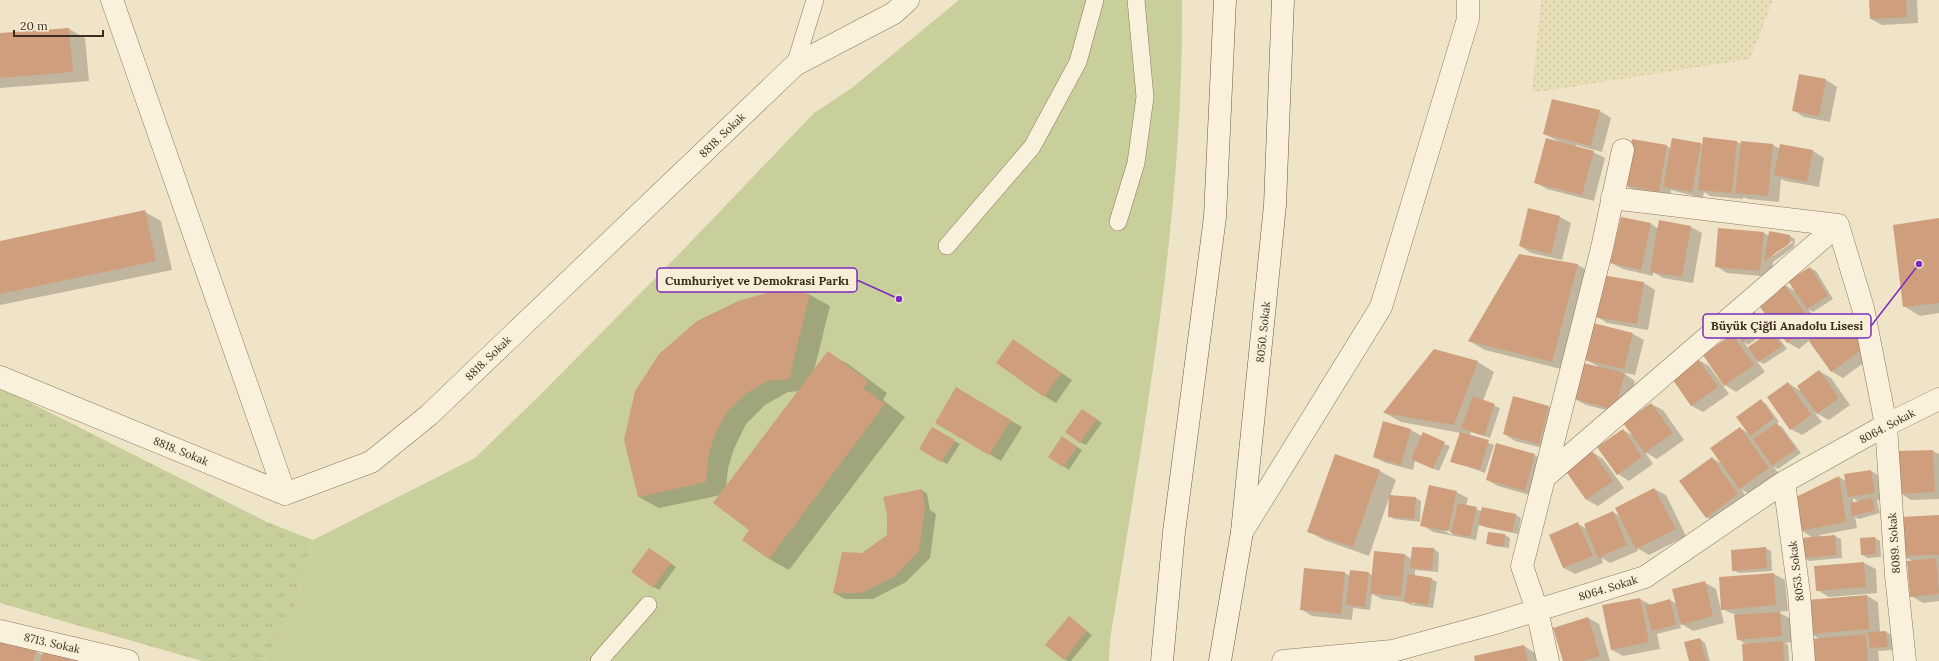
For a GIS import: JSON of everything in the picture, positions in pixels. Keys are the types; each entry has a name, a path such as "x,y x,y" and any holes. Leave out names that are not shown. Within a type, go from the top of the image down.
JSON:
{"street":[{"path":"112,0 285,494"},
{"path":"1162,661 1174,532 1215,217 1225,0"},
{"name":"8050. Sokak","path":"1220,661 1242,532 1275,205 1283,0"},
{"path":"1242,532 1381,307 1468,20 1468,0"},
{"name":"8818. Sokak","path":"0,377 285,494 371,462 429,415 795,65 900,4"},
{"path":"1548,661 1537,610 1522,566 1545,477 1623,150"},
{"path":"1612,198 1838,225"},
{"path":"1545,477 1838,225"},
{"name":"8089. Sokak","path":"1838,225 1864,308 1886,425 1896,575 1905,661"},
{"name":"8064. Sokak","path":"1283,661 1393,656 1645,577 1784,482 1886,425 1939,399"},
{"name":"8053. Sokak","path":"1784,482 1799,593 1804,661"},
{"name":"8713. Sokak","path":"0,631 128,661"}],"lane":[{"path":"795,65 815,0"},
{"path":"948,246 1032,147 1078,62 1095,0"},
{"path":"1118,222 1136,163 1145,97 1136,0"},
{"path":"599,661 648,605"}],"shaded area":[{"path":"1541,0 1773,0 1750,59 1532,93"}],"green space":[{"path":"959,0 1182,0 1181,81 1169,242 1160,322 1110,640 1109,661 263,661 293,614 313,540 475,458 540,395 684,249 814,113 853,87"},
{"path":"0,389 27,401 267,522 313,540 293,614 263,661 202,661 0,603"}],"building":[{"path":"1869,0 1906,0 1907,17 1870,19"},
{"path":"69,28 73,72 0,78 0,33"},
{"path":"1799,74 1826,79 1819,116 1792,111"},
{"path":"1552,99 1600,110 1591,146 1543,134"},
{"path":"1703,137 1737,141 1732,193 1698,190"},
{"path":"1546,138 1594,151 1582,195 1534,183"},
{"path":"1672,138 1701,143 1692,192 1663,187"},
{"path":"1632,139 1667,145 1659,192 1624,185"},
{"path":"1741,141 1773,144 1768,196 1735,193"},
{"path":"1780,144 1813,150 1807,182 1774,175"},
{"path":"1528,208 1560,216 1551,254 1519,246"},
{"path":"145,210 156,261 0,294 0,241"},
{"path":"1621,217 1651,223 1641,270 1610,263"},
{"path":"1939,218 1939,303 1903,307 1893,225"},
{"path":"1659,220 1691,226 1682,277 1650,272"},
{"path":"1718,228 1764,232 1760,271 1715,267"},
{"path":"1769,231 1790,235 1789,244 1764,261"},
{"path":"1519,254 1578,264 1552,362 1468,341"},
{"path":"1810,267 1828,296 1807,309 1788,281"},
{"path":"1602,275 1644,282 1637,324 1595,317"},
{"path":"1783,283 1813,323 1787,343 1757,303"},
{"path":"777,290 810,294 789,379 767,381 745,394 726,413 714,437 708,457 706,482 638,497 624,440 635,391 659,354 697,321 738,301"},
{"path":"1754,311 1765,326 1742,342 1732,328"},
{"path":"1844,315 1866,347 1831,372 1809,341"},
{"path":"1593,323 1633,333 1624,369 1584,360"},
{"path":"1771,331 1782,346 1758,362 1748,347"},
{"path":"1732,334 1754,365 1724,386 1703,355"},
{"path":"1013,339 1061,373 1044,397 996,363"},
{"path":"1434,349 1478,361 1454,425 1383,413"},
{"path":"828,351 868,381 863,388 885,404 769,559 742,540 749,530 713,503"},
{"path":"1697,358 1718,387 1691,406 1671,377"},
{"path":"1583,363 1625,373 1615,410 1574,399"},
{"path":"1819,370 1839,398 1817,414 1797,386"},
{"path":"1788,382 1811,415 1790,430 1767,397"},
{"path":"956,387 1011,420 989,455 935,423"},
{"path":"1473,396 1495,404 1484,436 1461,428"},
{"path":"1513,396 1549,406 1539,444 1503,434"},
{"path":"1761,399 1774,418 1750,436 1736,417"},
{"path":"1651,403 1673,433 1645,453 1623,423"},
{"path":"1082,409 1097,419 1080,443 1065,432"},
{"path":"1383,421 1411,429 1401,465 1373,457"},
{"path":"1777,423 1796,449 1772,466 1753,439"},
{"path":"932,427 955,440 941,462 919,449"},
{"path":"1740,427 1769,468 1739,489 1710,448"},
{"path":"1623,429 1642,457 1617,475 1597,447"},
{"path":"1423,432 1445,442 1433,469 1411,459"},
{"path":"1460,432 1489,440 1480,470 1450,462"},
{"path":"1062,436 1077,447 1063,467 1048,457"},
{"path":"1496,443 1535,454 1525,491 1486,480"},
{"path":"1933,450 1935,492 1899,494 1897,451"},
{"path":"1592,451 1613,481 1586,500 1565,470"},
{"path":"1335,454 1380,470 1353,547 1307,532"},
{"path":"1712,457 1738,494 1706,518 1679,481"},
{"path":"1871,470 1875,493 1848,497 1844,474"},
{"path":"1839,476 1846,522 1800,531 1794,498"},
{"path":"1429,485 1457,491 1448,531 1420,526"},
{"path":"1654,488 1676,529 1636,549 1615,508"},
{"path":"922,489 925,506 919,551 895,576 861,593 833,593 842,552 862,553 887,535 887,514 883,497"},
{"path":"1389,495 1416,497 1414,519 1388,517"},
{"path":"1872,498 1875,510 1852,516 1850,503"},
{"path":"1458,503 1477,507 1470,537 1451,533"},
{"path":"1482,507 1516,514 1512,532 1478,525"},
{"path":"1613,511 1627,545 1598,558 1584,524"},
{"path":"1939,515 1939,555 1902,556 1900,517"},
{"path":"1578,522 1593,556 1563,568 1549,535"},
{"path":"1488,532 1505,534 1504,546 1486,544"},
{"path":"1835,535 1837,555 1802,558 1801,538"},
{"path":"1875,537 1876,554 1861,555 1860,538"},
{"path":"1412,547 1434,548 1432,570 1410,568"},
{"path":"1766,547 1767,568 1732,571 1731,550"},
{"path":"649,548 671,563 653,588 631,572"},
{"path":"1374,551 1405,554 1401,597 1370,593"},
{"path":"1936,558 1939,594 1910,597 1907,561"},
{"path":"1864,562 1866,587 1816,591 1814,566"},
{"path":"1304,568 1345,572 1341,614 1300,610"},
{"path":"1350,570 1369,572 1365,607 1346,605"},
{"path":"1774,573 1776,605 1721,610 1719,577"},
{"path":"1408,574 1432,578 1428,605 1404,602"},
{"path":"1705,581 1713,616 1681,625 1672,589"},
{"path":"1867,595 1869,629 1810,634 1807,600"},
{"path":"1640,598 1649,642 1611,650 1602,605"},
{"path":"1670,599 1676,625 1652,631 1645,606"},
{"path":"1780,612 1782,636 1737,640 1734,615"},
{"path":"1069,616 1087,631 1064,660 1045,645"},
{"path":"1588,617 1600,656 1583,661 1563,661 1553,628"},
{"path":"1886,631 1888,647 1870,648 1868,632"},
{"path":"1866,634 1868,661 1811,661 1809,639"},
{"path":"1700,638 1706,661 1689,661 1684,642"},
{"path":"0,639 37,650 33,661 0,661"},
{"path":"1783,641 1784,661 1743,661 1742,644"},
{"path":"1524,645 1528,661 1475,661 1474,656"},
{"path":"44,648 86,661 40,661"}],"place":[{"name":"Büyük Çiğli Anadolu Lisesi","path":"1919,264"},
{"name":"Cumhuriyet ve Demokrasi Parkı","path":"899,299"}]}
